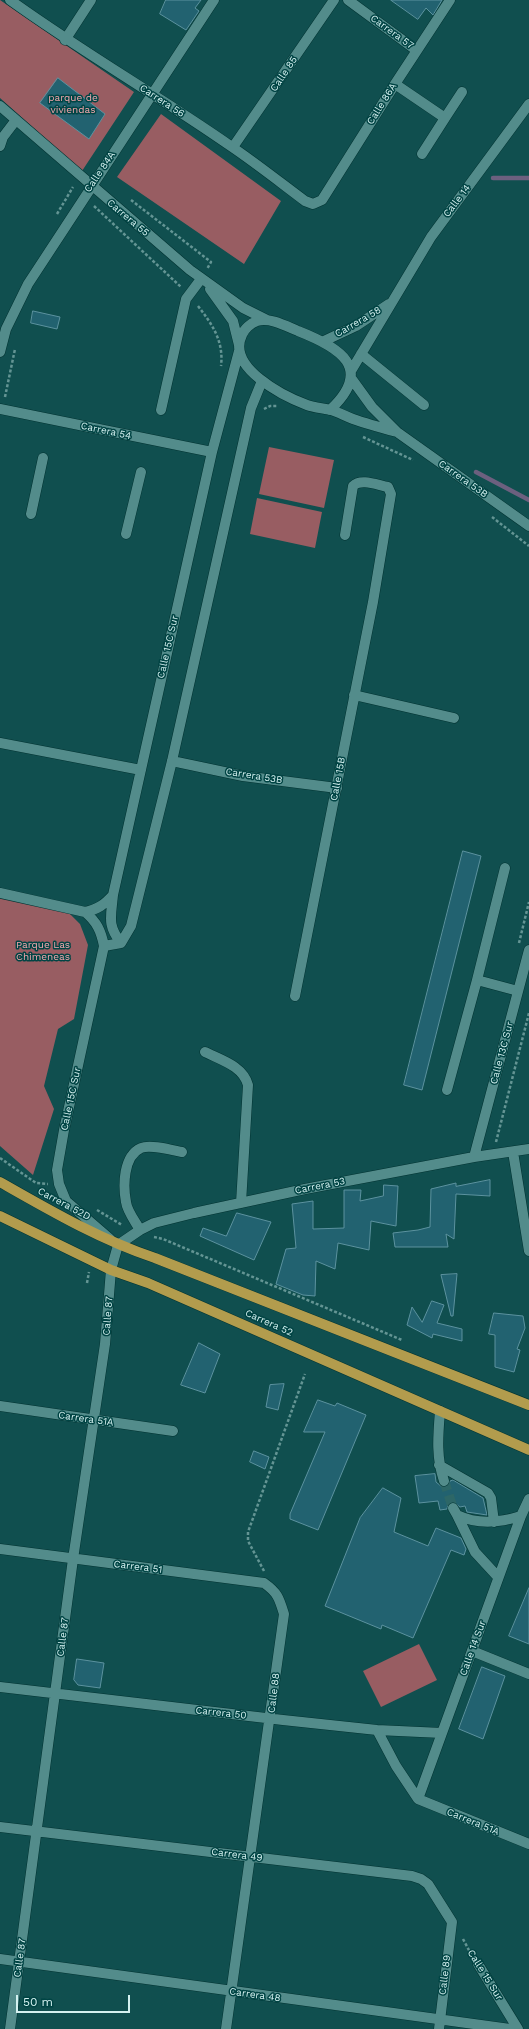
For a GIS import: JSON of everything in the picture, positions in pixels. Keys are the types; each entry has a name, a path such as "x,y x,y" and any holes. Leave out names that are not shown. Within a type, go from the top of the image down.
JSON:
{"main road":[{"name":"Carrera 52D","path":"0,1182 63,1217 118,1245"},
{"name":"Carrera 52","path":"0,1216 111,1270 148,1283 529,1450"},
{"name":"Carrera 52","path":"118,1245 155,1258 529,1405"}],"street":[{"name":"Carrera 56","path":"10,0 65,40 153,94 233,147 305,201 313,204"},
{"path":"65,40 91,0"},
{"name":"Calle 84A","path":"0,352 6,329 28,284 214,0"},
{"name":"Calle 85","path":"233,147 334,0"},
{"name":"Carrera 57","path":"348,0 416,50"},
{"name":"Calle 86A","path":"313,204 322,200 416,50 450,0"},
{"path":"395,84 445,118"},
{"path":"422,154 462,92"},
{"name":"Calle 14","path":"392,301 431,237 529,104"},
{"name":"Carrera 55","path":"0,106 91,186 202,280 243,308 267,320 324,341"},
{"path":"0,146 3,137 16,120"},
{"path":"161,410 186,299 202,280"},
{"name":"Carrera 55","path":"202,280 225,308 233,321 239,348"},
{"path":"330,410 345,394 351,374 361,354 392,301"},
{"name":"Carrera 58","path":"324,341 356,326 392,301"},
{"name":"Calle 15C Sur","path":"121,943 112,932 111,924 113,895 212,452 242,334 248,326 258,321 267,320"},
{"name":"Carrera 53B","path":"324,341 341,353 351,374 372,407 397,432 529,526"},
{"name":"Carrera 53B","path":"239,348 242,360 262,381 293,399 308,405 330,410 364,423 397,432"},
{"path":"361,354 424,405"},
{"path":"85,912 95,920 100,930 104,946 121,943 131,926 172,761 251,408 262,381"},
{"name":"Carrera 54","path":"2,404 212,452"},
{"path":"31,514 43,458"},
{"path":"126,534 141,472"},
{"name":"Calle 15B","path":"294,996 337,788 392,494 388,487 362,482 356,482 352,486 345,535"},
{"path":"354,695 454,718"},
{"path":"0,743 141,770"},
{"name":"Carrera 53B","path":"172,761 243,776 337,788"},
{"path":"447,1090 505,868"},
{"path":"0,893 85,912 97,910 113,895"},
{"name":"Calle 15C Sur","path":"104,946 59,1157 59,1184 66,1201 118,1245"},
{"name":"Calle 13C Sur","path":"474,1157 529,950"},
{"path":"476,980 518,991"},
{"path":"205,1052 240,1070 246,1077 248,1085 241,1203"},
{"path":"138,1231 126,1203 125,1173 130,1159 141,1148 148,1147 182,1152"},
{"name":"Carrera 53","path":"118,1245 138,1231 154,1223 241,1203 474,1157 529,1149"},
{"path":"513,1152 529,1251"},
{"name":"Calle 87","path":"10,2029 73,1559 106,1344 111,1270 118,1245"},
{"name":"Carrera 51A","path":"0,1406 173,1430"},
{"path":"440,1411 437,1448 438,1465 444,1481"},
{"path":"438,1465 488,1493 491,1498 494,1522"},
{"name":"Calle 14 Sur","path":"418,1798 498,1577 529,1499"},
{"path":"498,1577 475,1552 455,1512 471,1521 494,1522 521,1516"},
{"name":"Carrera 51","path":"0,1549 264,1583 275,1591"},
{"name":"Calle 88","path":"226,2029 284,1614 275,1591"},
{"path":"472,1651 529,1674"},
{"name":"Carrera 50","path":"0,1688 377,1730 442,1733"},
{"path":"377,1730 396,1766 418,1798"},
{"name":"Carrera 51A","path":"418,1798 529,1844"},
{"name":"Carrera 49","path":"0,1827 250,1856 421,1879 434,1891 452,1922"},
{"name":"Calle 89","path":"439,2025 452,1922"},
{"name":"Carrera 48","path":"0,1959 423,2018 439,2025 510,2029"},
{"name":"Calle 15 Sur","path":"478,1964 518,2029"},
{"path":"423,2018 432,2015 442,2003"}],"path":[{"path":"84,197 189,295"},
{"path":"90,213 95,207"},
{"path":"2,404 17,342"},
{"path":"248,422 257,424 263,409 270,406 284,408"},
{"path":"356,434 417,462"},
{"path":"486,512 529,546"},
{"path":"495,1145 529,1013"},
{"path":"0,1158 36,1183 59,1184"},
{"path":"92,1207 138,1231 164,1239 405,1341"},
{"path":"275,1591 248,1541 248,1532 305,1374"},
{"name":"Calle 15 Sur","path":"452,1922 478,1964"}],"green space":[{"name":"parque de viviendas","path":"0,0 134,92 82,171 0,98"},
{"path":"161,114 281,201 244,264 117,177"},
{"path":"269,447 334,460 324,508 259,494"},
{"path":"257,498 322,512 315,548 250,534"},
{"name":"Parque Las Chimeneas","path":"0,898 67,911 80,924 88,945 74,1019 58,1029 44,1086 54,1109 33,1175 0,1146"},
{"path":"419,1644 437,1680 381,1707 363,1671"}],"building":[{"path":"166,0 201,0 195,8 199,11 186,30 160,14"},
{"path":"391,0 442,0 433,15 426,8 418,19"},
{"path":"58,78 105,114 89,139 40,103"},
{"path":"33,311 60,317 57,329 31,323"},
{"path":"463,851 481,856 422,1090 404,1085"},
{"path":"490,1180 490,1196 456,1194 454,1239 446,1234 448,1247 395,1247 393,1233 430,1227 431,1189 456,1183 456,1186"},
{"path":"384,1185 398,1186 396,1226 371,1221 369,1250 338,1243 335,1269 316,1261 315,1296 303,1295 276,1284 286,1249 296,1248 292,1204 313,1201 313,1229 344,1228 344,1190 361,1190 360,1201 383,1196"},
{"path":"237,1213 271,1222 254,1260 200,1236 203,1228 226,1236"},
{"path":"457,1274 453,1316 451,1316 441,1275"},
{"path":"432,1301 444,1305 437,1323 462,1329 462,1341 433,1334 432,1338 407,1325 412,1307 422,1322"},
{"path":"494,1313 523,1316 525,1328 517,1349 520,1350 514,1372 495,1367 495,1335 489,1334"},
{"path":"199,1343 220,1354 205,1393 181,1385"},
{"path":"284,1384 278,1410 266,1407 270,1385"},
{"path":"318,1400 335,1406 337,1403 366,1415 318,1530 290,1519 290,1514 325,1432 304,1432"},
{"path":"254,1451 269,1457 265,1469 250,1462"},
{"path":"435,1474 436,1482 442,1487 448,1486 450,1481 453,1480 483,1498 487,1515 467,1512 465,1506 460,1507 453,1502 448,1504 447,1509 440,1510 438,1501 419,1503 415,1476"},
{"path":"383,1488 401,1498 394,1532 428,1546 436,1528 461,1538 466,1549 464,1555 451,1550 413,1638 382,1625 381,1629 325,1606 360,1518"},
{"path":"529,1588 529,1644 509,1636"},
{"path":"77,1659 104,1663 100,1688 78,1685 74,1680"},
{"path":"482,1667 505,1676 483,1739 459,1729"}],"waterway":[{"path":"493,178 529,178"},
{"path":"476,472 529,500"}],"tunnel":[{"path":"444,1481 453,1508"}]}
